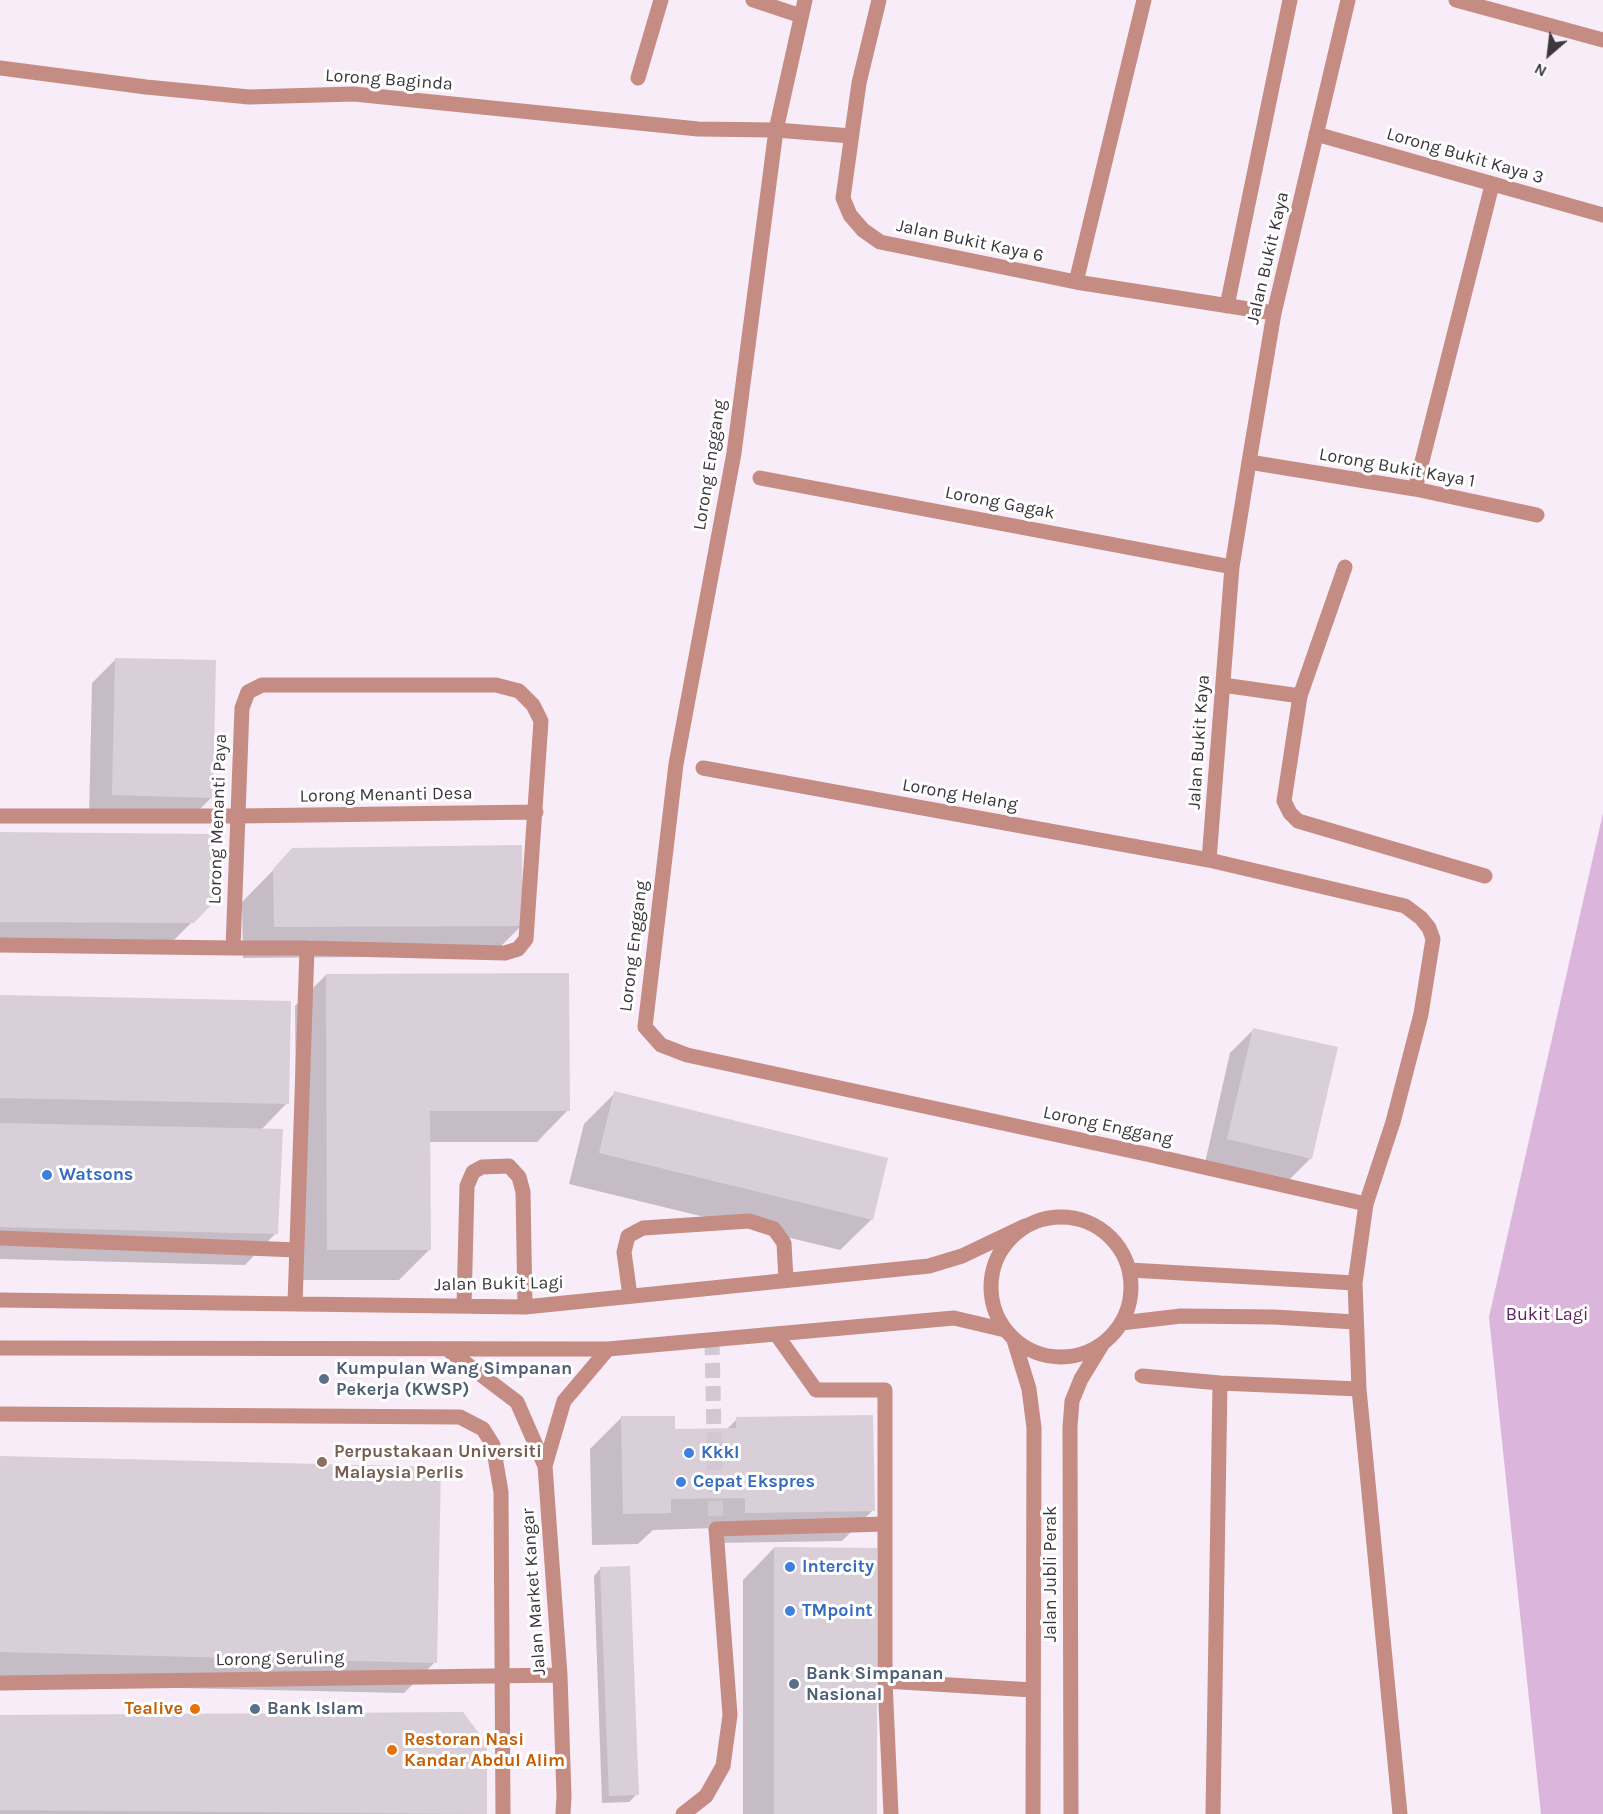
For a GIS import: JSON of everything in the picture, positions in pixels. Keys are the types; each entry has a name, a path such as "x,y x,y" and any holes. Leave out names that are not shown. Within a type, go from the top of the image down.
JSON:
{"street":[{"path":"638,78 661,0"},
{"path":"753,0 801,16"},
{"name":"Lorong Enggang","path":"806,0 776,130 734,453 676,764 645,1027 660,1045 687,1055 1366,1204"},
{"name":"Jalan Bukit Kaya 6","path":"879,0 860,83 843,198 850,215 863,230 880,242 1076,282 1274,313"},
{"path":"1076,282 1144,0"},
{"path":"1227,306 1290,0"},
{"name":"Jalan Bukit Kaya","path":"1209,860 1232,567 1274,313 1348,0"},
{"path":"1456,0 1603,40"},
{"name":"Lorong Baginda","path":"0,68 146,87 249,97 354,94 698,129 776,130 851,136"},
{"name":"Lorong Bukit Kaya 3","path":"1316,135 1603,215"},
{"path":"1415,489 1492,185"},
{"name":"Lorong Bukit Kaya 1","path":"1249,462 1415,489 1537,515"},
{"name":"Lorong Gagak","path":"759,478 1232,567"},
{"path":"1345,567 1300,696 1284,801 1290,813 1298,821 1485,876"},
{"name":"Lorong Menanti Paya","path":"233,948 242,708 248,692 262,685 496,685 519,691 533,705 542,721 536,812"},
{"path":"1223,685 1300,696"},
{"name":"Lorong Helang","path":"703,768 1209,860"},
{"path":"0,945 307,948 505,953 518,949 526,939 536,812"},
{"name":"Lorong Menanti Desa","path":"0,816 536,812"},
{"path":"1209,860 1405,906 1421,918 1429,928 1433,939 1421,1014 1393,1122 1366,1204 1354,1283 1359,1389 1397,1814"},
{"path":"295,1304 307,948"},
{"path":"464,1306 467,1185 473,1172 482,1167 509,1166 519,1177 523,1192 525,1306"},
{"path":"0,1348 608,1349 954,1318 1010,1335 1035,1352 1058,1357 1082,1354 1103,1343 1121,1323 1131,1297 1130,1270 1120,1250 1106,1233 1088,1222 1067,1216 1045,1218 1025,1226 1007,1241 995,1262 990,1285 994,1309 1010,1335"},
{"path":"630,1296 624,1252 628,1236 643,1228 749,1221 774,1229 784,1243 786,1280"},
{"name":"Jalan Bukit Lagi","path":"0,1300 525,1306 929,1266 962,1256 1025,1226"},
{"path":"0,1238 297,1250"},
{"path":"1130,1270 1354,1283"},
{"path":"1121,1323 1181,1316 1274,1317 1355,1322"},
{"path":"776,1334 816,1390 885,1390 885,1681 891,1814"},
{"name":"Jalan Jubli Perak","path":"1010,1335 1029,1389 1034,1428 1033,1814"},
{"name":"Jalan Jubli Perak","path":"1071,1814 1070,1427 1072,1401 1081,1379 1103,1343"},
{"path":"447,1349 517,1402 545,1466"},
{"name":"Jalan Market Kangar","path":"563,1814 560,1675 545,1466 564,1401 608,1349"},
{"path":"1143,1376 1220,1383 1359,1389"},
{"path":"1213,1814 1220,1383"},
{"path":"0,1414 460,1417 483,1429 493,1445 501,1492 502,1814"},
{"path":"690,1812 706,1796 723,1766 730,1716 716,1529 885,1524"},
{"name":"Lorong Seruling","path":"0,1683 560,1675"},
{"path":"885,1681 1033,1690"}],"green space":[{"name":"Bukit Lagi","path":"1603,813 1603,1814 1541,1814 1489,1317"}],"building":[{"path":"115,658 216,660 213,798 112,795"},
{"path":"0,832 214,834 216,900 194,923 0,922"},
{"path":"522,845 523,926 274,927 273,869 292,848"},
{"path":"569,973 570,1111 430,1111 431,1250 327,1250 326,974"},
{"path":"0,995 291,1001 289,1104 0,1098"},
{"path":"1253,1028 1338,1047 1312,1159 1227,1139"},
{"path":"614,1091 888,1158 873,1220 599,1153"},
{"path":"0,1123 283,1129 278,1234 0,1227"},
{"path":"873,1415 875,1511 745,1513 745,1498 671,1499 671,1513 623,1514 621,1416 675,1416 675,1429 736,1428 736,1417"},
{"path":"0,1456 441,1467 437,1663 0,1652"},
{"path":"774,1547 877,1548 877,1814 774,1814"},
{"path":"630,1566 639,1795 609,1796 600,1567"},
{"path":"463,1712 487,1744 487,1814 0,1810 0,1715"}],"tunnel":[{"path":"712,1340 716,1529"}],"place":[{"name":"Watsons","path":"47,1175"},
{"name":"Kumpulan Wang Simpanan Pekerja (KWSP)","path":"324,1379"},
{"name":"Kkkl","path":"689,1453"},
{"name":"Perpustakaan Universiti Malaysia Perlis","path":"322,1462"},
{"name":"Cepat Ekspres","path":"681,1482"},
{"name":"Intercity","path":"790,1567"},
{"name":"TMpoint","path":"790,1611"},
{"name":"Bank Simpanan Nasional","path":"794,1684"},
{"name":"Tealive","path":"195,1709"},
{"name":"Bank Islam","path":"255,1709"},
{"name":"Restoran Nasi Kandar Abdul Alim","path":"392,1750"}]}
